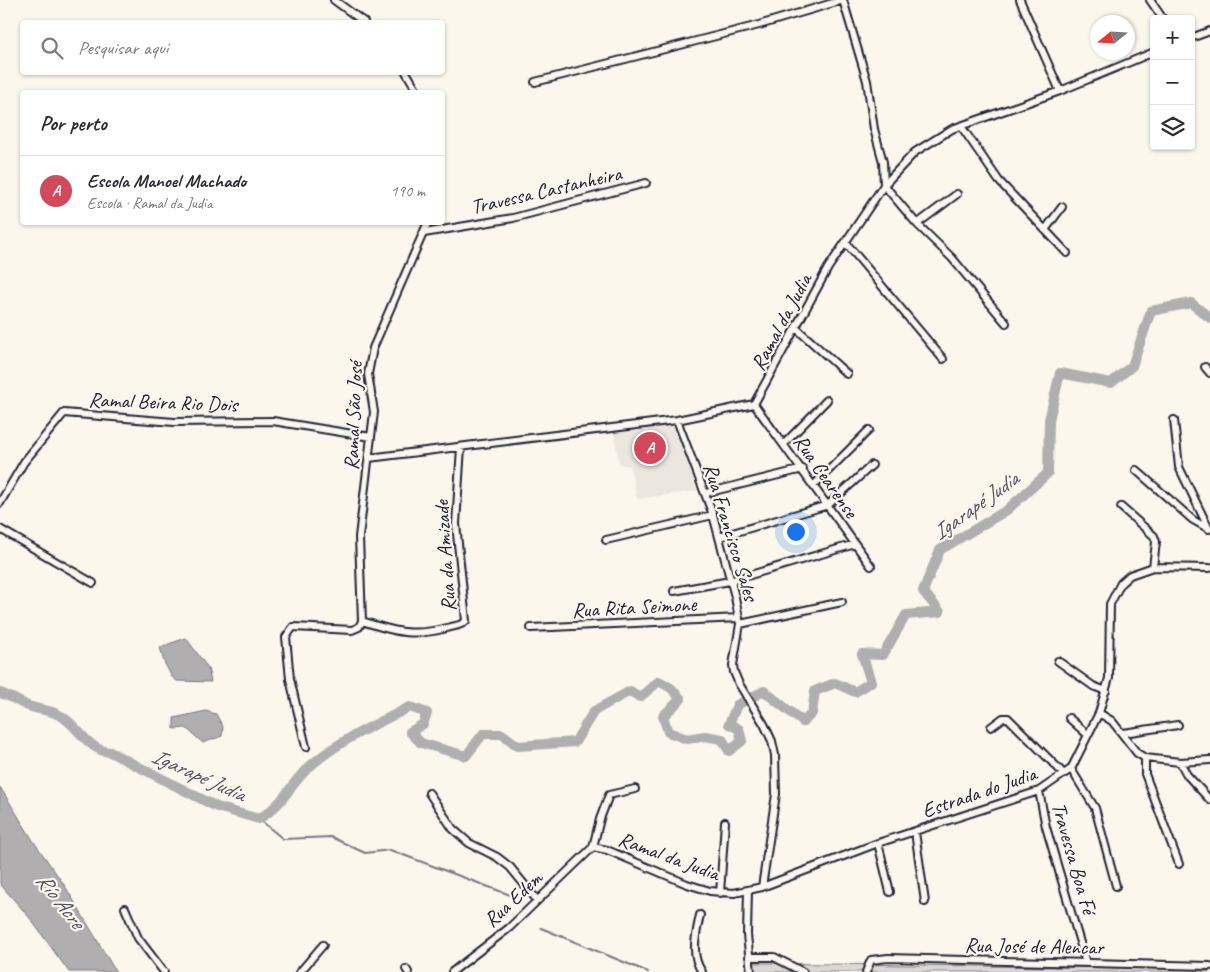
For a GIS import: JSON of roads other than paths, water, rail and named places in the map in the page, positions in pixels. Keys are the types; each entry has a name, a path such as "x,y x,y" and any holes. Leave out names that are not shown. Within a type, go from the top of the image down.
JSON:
{"street":[{"path":"334,0 361,20"},
{"path":"535,82 732,32 843,0 867,81 874,129 883,162 884,185 917,224 952,258 1006,323"},
{"path":"1020,0 1060,90"},
{"path":"1150,0 1160,15"},
{"path":"1195,37 1210,31"},
{"name":"Ramal da Judia","path":"754,404 828,268 884,185 924,145 961,126 1060,90 1150,54"},
{"path":"408,75 417,90"},
{"path":"961,126 1000,181 1067,253"},
{"name":"Travessa Castanheira","path":"424,233 513,218 646,183"},
{"path":"917,224 957,194"},
{"path":"1045,230 1062,207"},
{"name":"Ramal São José","path":"362,621 359,537 374,412 368,374 373,348 427,225"},
{"path":"846,243 943,359"},
{"path":"796,328 848,374"},
{"path":"1205,367 1210,373"},
{"path":"784,444 827,400"},
{"path":"369,458 677,420 754,404"},
{"name":"Rua Cearense","path":"754,404 803,469 871,566"},
{"name":"Ramal Beira Rio Dois","path":"0,503 24,462 64,413 182,422 273,421 371,437"},
{"name":"Rua Francisco Sales","path":"677,420 706,494 730,581 739,621 733,665 739,684 764,724 772,741 777,777 762,887"},
{"path":"1174,420 1179,467 1210,530"},
{"path":"814,485 869,430"},
{"name":"Rua da Amizade","path":"362,621 395,632 412,634 464,623 466,618 456,524 461,447"},
{"path":"719,537 828,505 872,465"},
{"path":"706,494 803,469"},
{"path":"1136,470 1193,520 1210,530"},
{"path":"1121,507 1154,536 1156,542 1153,567"},
{"path":"606,540 713,516"},
{"path":"0,529 93,583"},
{"path":"674,592 730,581 855,544"},
{"name":"Estrada do Judia","path":"762,887 878,843 1039,791 1064,774 1071,769 1088,736 1099,713 1106,691 1111,657 1110,604 1114,592 1130,575 1153,567 1210,568"},
{"path":"739,621 842,602"},
{"path":"306,747 290,679 286,636 293,627 347,630 356,629 362,621"},
{"name":"Rua Rita Seimone","path":"531,628 739,621"},
{"path":"1058,661 1093,686 1106,691"},
{"path":"1099,713 1112,721 1137,753 1145,758 1180,762 1210,760"},
{"path":"991,727 1003,718 1008,718 1064,774"},
{"path":"1069,718 1088,736"},
{"path":"1123,733 1178,725"},
{"path":"1145,758 1145,774 1180,864"},
{"path":"1180,762 1187,775 1210,800"},
{"path":"1071,769 1095,808 1116,886"},
{"path":"593,847 600,819 609,795 635,790"},
{"name":"Travessa Boa Fé","path":"1039,791 1046,827 1086,963"},
{"path":"429,792 453,829 469,843 497,857 510,867 537,900"},
{"path":"720,893 725,822"},
{"path":"915,832 925,902"},
{"path":"878,843 890,892"},
{"name":"Ramal da Judia","path":"593,847 607,850 687,884 720,893 762,887"},
{"name":"Rua Edem","path":"452,972 508,928 593,847"},
{"path":"748,890 747,935 751,972"},
{"path":"125,908 138,938 164,972"},
{"path":"700,915 695,945 697,964 702,972"},
{"path":"300,972 323,946"},
{"path":"749,957 774,957 803,972"},
{"name":"Rua José de Alencar","path":"866,972 868,963 877,958 1086,963 1148,969 1210,966"},
{"path":"1030,963 1030,972"}],"water":[{"path":"186,638 208,668 211,682 177,681 172,677 164,662 160,647"},
{"path":"206,711 216,714 223,727 222,736 203,743 186,728 174,729 174,718"},
{"name":"Río Acre","path":"0,787 34,842 65,886 116,972 69,972 29,917 0,884"}],"waterway":[{"name":"Igarapé Judia","path":"0,693 28,706 49,711 63,717 97,748 110,752 217,807 259,819 267,814 284,797 304,772 328,752 354,735 410,707 427,713 423,724 410,732 421,743 466,756 483,734 502,734 518,746 575,742 594,711 630,691 640,697 659,681 671,688 681,699 663,716 668,732 687,739 705,736 722,739 729,751 742,741 739,729 729,724 737,705 764,691 803,722 812,713 815,691 835,683 855,692 871,682 862,654 883,655 906,615 940,612 923,591 940,550 1007,510 1048,473 1049,420 1060,373 1111,383 1132,366 1151,311 1191,303 1210,318"},
{"path":"259,819 283,839 331,837 365,853 390,850 513,896"},
{"path":"541,928 648,972"}],"place":[{"name":"Escola Manoel Machado","path":"650,448"}]}
